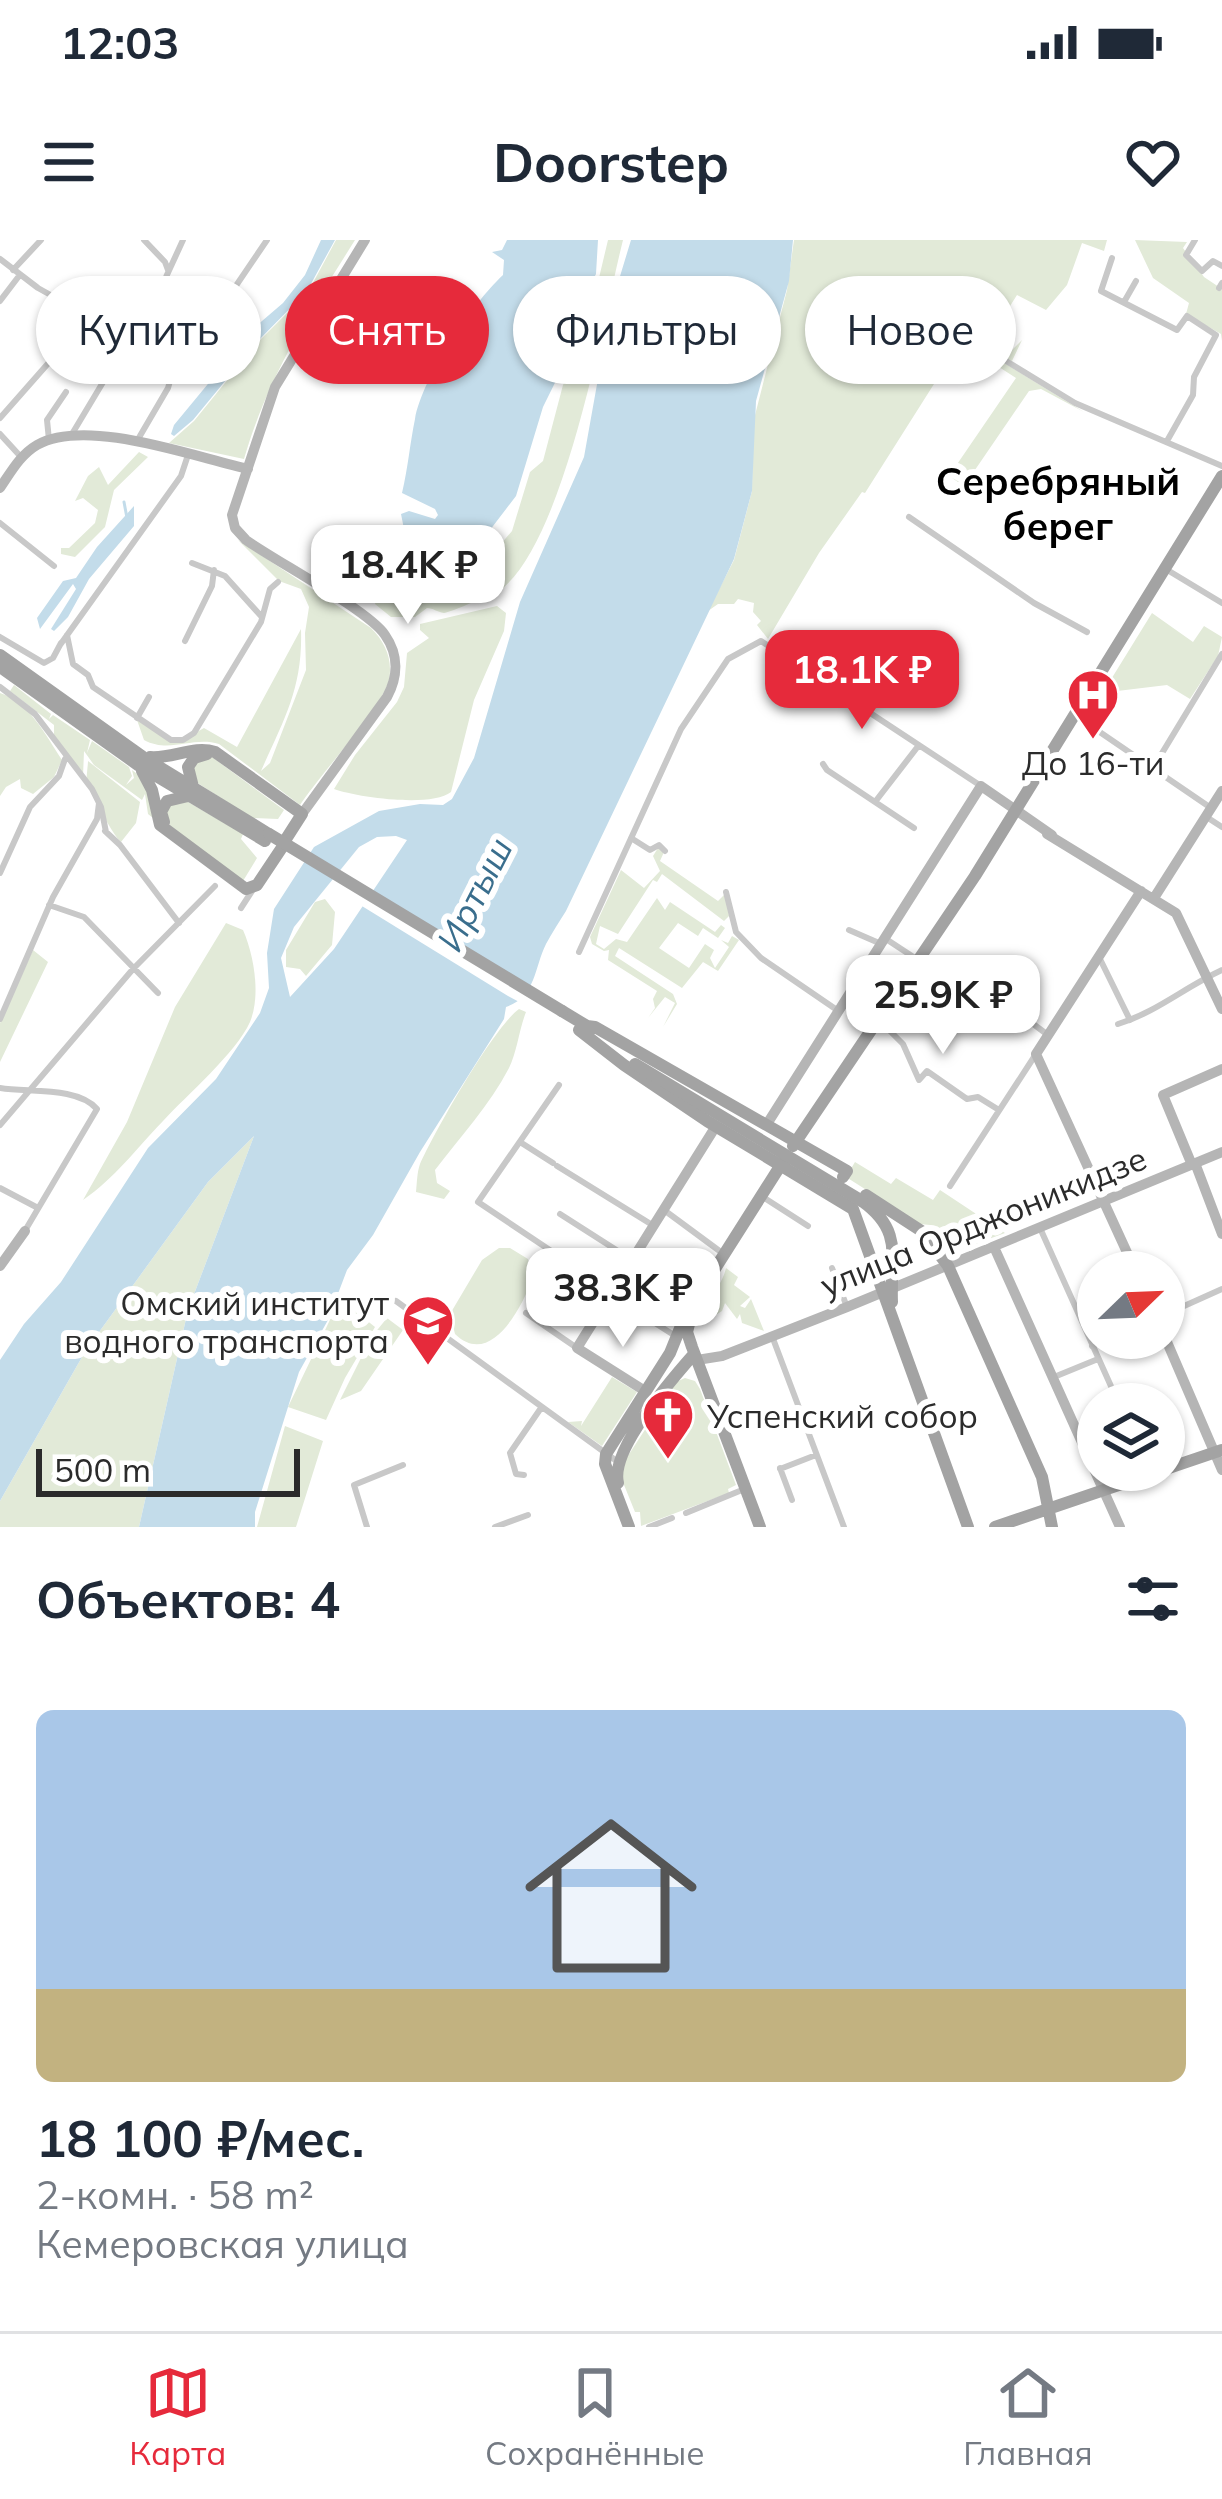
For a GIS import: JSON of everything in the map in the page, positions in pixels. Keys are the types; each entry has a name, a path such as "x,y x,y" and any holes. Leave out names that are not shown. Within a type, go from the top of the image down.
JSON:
{"main road":[{"path":"1017,813 1222,476"},
{"path":"797,1145 882,1023 1222,487"},
{"path":"0,655 140,760 160,825 246,889 253,889 301,816"},
{"path":"0,668 267,838 923,1232 948,1266 1038,1466 1052,1527"},
{"path":"140,760 212,750 301,816"},
{"path":"192,792 190,762 198,755 211,755 301,816"},
{"path":"192,792 166,801 161,812 164,824 245,883 255,882 273,854"},
{"path":"797,1145 921,961"},
{"path":"583,1028 623,1042 845,1174"},
{"path":"583,1028 624,1066 833,1193 856,1215 968,1527"},
{"path":"656,1394 701,1290 766,1199 785,1164"},
{"path":"757,1527 692,1356 687,1331 726,1255 785,1164"},
{"path":"864,1198 884,1220 892,1238 887,1291"},
{"path":"675,1342 682,1342 692,1356"},
{"path":"632,1527 611,1480 612,1458 656,1394 692,1356"},
{"path":"656,1394 680,1378 701,1379"},
{"path":"1185,1462 1219,1452"},
{"path":"612,1458 632,1527"},
{"path":"995,1527 1102,1491"}],"street":[{"path":"0,301 41,240"},
{"path":"144,240 165,262 168,274"},
{"path":"168,274 183,240"},
{"path":"137,443 168,388 174,367 185,361 267,240"},
{"path":"301,816 387,697 395,677 395,658 386,636 370,620 237,531 232,515 275,387 365,240"},
{"path":"1196,240 1186,255 1202,271 1213,261 1222,266"},
{"path":"1112,258 1100,290 1177,330 1187,316 1216,339 1167,441"},
{"path":"0,259 36,285"},
{"path":"1124,302 1136,281"},
{"path":"1153,318 1159,308"},
{"path":"1016,367 1075,403 1222,466"},
{"path":"0,418 36,378"},
{"path":"71,435 102,384"},
{"path":"50,440 47,420 66,392"},
{"path":"0,434 21,458"},
{"path":"0,488 21,458 50,440 71,435 137,443 248,469"},
{"path":"0,637 44,663 53,658 181,476 188,455"},
{"path":"909,517 1034,603 1087,632"},
{"path":"0,523 54,566"},
{"path":"192,563 214,569 261,616"},
{"path":"185,641 212,586 214,569"},
{"path":"1168,571 1222,603"},
{"path":"68,635 73,664 88,675 93,687 171,740 185,740 194,733 261,616 269,589 278,582"},
{"path":"579,952 681,729 724,664 765,640 1180,918 1222,1009"},
{"path":"1153,768 1222,654"},
{"path":"0,687 35,714 100,803 106,832 179,923"},
{"path":"137,718 149,697"},
{"path":"1088,724 1153,768 1222,827"},
{"path":"875,802 919,745"},
{"path":"0,873 30,807 59,776 65,756"},
{"path":"823,764 914,828"},
{"path":"767,1124 980,788"},
{"path":"1154,898 1222,790"},
{"path":"0,1019 50,905 91,832 100,803"},
{"path":"91,832 106,832"},
{"path":"631,838 650,850 659,845 665,851"},
{"path":"0,1125 133,970 215,886"},
{"path":"241,908 253,889"},
{"path":"950,1186 1141,891"},
{"path":"726,892 736,932 761,958 839,1012"},
{"path":"50,905 84,917 158,993"},
{"path":"849,930 921,961"},
{"path":"1099,957 1130,1020"},
{"path":"1118,1024 1167,1004 1176,992 1222,970"},
{"path":"989,991 1048,1035"},
{"path":"882,1023 903,1044 919,1081 927,1071 968,1099 978,1097 999,1110"},
{"path":"1036,1054 1127,1251"},
{"path":"1222,1069 1162,1096 1222,1234"},
{"path":"559,1085 478,1202 613,1292"},
{"path":"0,1088 88,1100 97,1112 0,1266"},
{"path":"577,1348 716,1126"},
{"path":"520,1142 654,1226"},
{"name":"улица Орджоникидзе","path":"692,1356 722,1356 1222,1152"},
{"path":"0,1188 38,1208"},
{"path":"766,1199 808,1226"},
{"path":"664,1210 726,1255"},
{"path":"560,1214 701,1290"},
{"path":"1040,1228 1077,1312"},
{"path":"994,1247 1077,1428"},
{"path":"832,1268 847,1307"},
{"path":"1185,1306 1222,1289"},
{"path":"396,1301 612,1458"},
{"path":"526,1313 656,1394"},
{"path":"655,1323 675,1342"},
{"path":"772,1336 844,1527"},
{"path":"701,1379 722,1356"},
{"path":"1054,1377 1097,1359 1108,1383"},
{"path":"1175,1359 1219,1452 1222,1470"},
{"path":"524,1475 516,1474 511,1453 541,1408"},
{"path":"792,1500 780,1468 817,1455"},
{"path":"368,1527 353,1486 403,1466"},
{"path":"686,1513 743,1489"},
{"path":"1105,1491 1120,1527"},
{"path":"494,1527 528,1515"},
{"path":"649,1527 672,1518"}],"green space":[{"path":"336,240 355,240 333,276 317,276"},
{"path":"608,240 623,240 615,276 599,276"},
{"path":"794,240 1107,240 1104,251 1082,243 1067,285 1046,310 1016,297 1016,276 805,276 805,384 934,384 865,493 819,553 768,639 757,625 761,621 753,612 754,603 738,599 708,611 734,560 752,491 753,423 763,384 781,384 781,313"},
{"path":"1135,240 1187,242 1183,248 1204,277 1222,289 1222,341 1221,334 1186,314 1189,303 1153,278"},
{"path":"285,315 285,359 244,459 169,443 224,384 261,384 261,339"},
{"path":"1016,370 1084,412 1041,389 1029,391 964,486 949,476 1016,384"},
{"path":"589,384 563,476 525,561 503,588 473,602 444,613 427,608 415,617 391,617 375,604 377,595 430,599 472,587 474,575 484,570 512,531 530,472 543,461 563,385"},
{"path":"139,452 148,457 114,490 105,527 75,557 61,554 61,548 69,548 95,523 98,510 83,498 75,501 88,476 99,467 108,485"},
{"path":"238,540 371,628 389,658 384,692 300,805 219,744 154,744 144,740 137,720 179,742 204,728 237,747 301,629 295,686 261,771 270,763 306,670 309,607 301,589 279,581"},
{"path":"497,606 506,613 504,631 474,700 451,792 411,800 334,789 397,702 404,687 407,653 429,638 420,624"},
{"path":"1152,613 1193,642 1204,626 1222,637 1218,656 1190,699 1167,685 1109,692 1110,681"},
{"path":"14,685 51,714 49,719 53,715 90,740 87,753 92,741 129,767 132,776 126,785 134,778 132,770 138,774 147,791 153,818 145,794 142,800 94,765 84,751 83,777 54,738 54,725 10,691"},
{"path":"0,693 28,711 62,760 54,777 33,794 21,788 20,779 0,796"},
{"path":"212,757 284,810 278,819 252,818 193,780 194,761"},
{"path":"88,761 140,802 136,823 121,842 89,787"},
{"path":"183,799 243,834 241,839 257,858 243,881 170,826 165,807"},
{"path":"658,848 664,852 660,861 718,901 724,895 728,898 729,916 724,921 662,874 657,882 653,880 618,934 600,926 596,944 604,949 616,939 627,942 657,898 665,910 670,902 715,932 721,925 725,928 718,938 703,928 698,936 678,923 659,948 689,968 705,944 714,950 710,958 715,968 729,947 721,940 728,943 732,936 739,940 718,971 703,962 682,988 619,948 615,956 673,994 677,1004 663,1027 675,1003 665,997 648,1018 657,991 608,960 609,950 604,951 592,944 590,937 621,870 644,888 660,871 653,856"},
{"path":"325,899 335,912 332,945 306,976 300,969 286,967 286,950 315,902"},
{"path":"226,923 243,930 250,951 256,988 250,1022 210,1073 83,1200 127,1122 175,1007"},
{"path":"33,950 48,962 0,1062 0,1023"},
{"path":"519,1009 526,1012 509,1068 435,1170 437,1183 450,1191 444,1199 416,1192 420,1164 451,1105"},
{"path":"254,1136 188,1310 139,1527 0,1527 0,1501 86,1350 208,1182"},
{"path":"855,1162 891,1184 896,1178 933,1200 940,1190 1005,1233 951,1253 930,1225 920,1224 846,1177"},
{"path":"499,1248 510,1248 528,1259 532,1280 503,1331 492,1340 468,1343 455,1334 450,1314 482,1260"},
{"path":"726,1268 738,1277 734,1285 750,1297 740,1306 745,1308 751,1299 764,1331 742,1323 740,1314 737,1319 725,1303 722,1311 698,1326"},
{"path":"340,1299 375,1327 326,1420 288,1407"},
{"path":"387,1318 403,1330 361,1391 340,1400 367,1346 376,1346 369,1340"},
{"path":"612,1377 637,1392 602,1446 568,1422 582,1421 581,1426"},
{"path":"685,1378 700,1389 736,1485 729,1493 641,1526 640,1512 635,1512 620,1475 622,1465 676,1382"},
{"path":"285,1426 323,1441 296,1527 257,1527"}],"water":[{"path":"321,240 335,240 315,276 305,275"},
{"path":"507,240 598,240 596,274 513,276 513,384 554,384 516,496 476,558 428,578 404,577 386,571 404,529 401,514 409,511 435,519 438,515 402,493 420,402 427,384 489,384 489,291 503,275 504,260 492,252 502,250"},
{"path":"631,240 793,240 781,310 781,276 620,276"},
{"path":"283,303 285,313 261,338 261,322"},
{"path":"208,384 223,384 174,436 174,425"},
{"name":"Иртыш","path":"597,384 761,384 752,491 734,559 546,944 529,989 506,1007 504,1019 347,1270 328,1320 299,1372 255,1512 255,1527 139,1527 188,1310 254,1136 208,1182 86,1350 0,1501 0,1360 61,1282 148,1148 216,1079 260,1013 269,988 267,953 274,909 314,847 379,811 443,805 452,799 474,758 520,602 584,457","holes":["377,837 407,840 334,949 290,997 281,958 294,927 359,847"]},
{"path":"134,506 134,526 89,579 68,617 51,629 76,589 73,584 40,629 37,618 63,581 76,578"}],"pier":[{"path":"367,889 535,990 523,1004 508,996 357,903"}],"waterway":[{"path":"124,502 127,518"}],"place":[{"name":"До 16-ти","path":"1093,741"},
{"name":"Омский институт водного транспорта","path":"428,1367"},
{"name":"Успенский собор","path":"668,1461"}],"district":[{"name":"Серебряный берег","path":"1058,502"}]}
